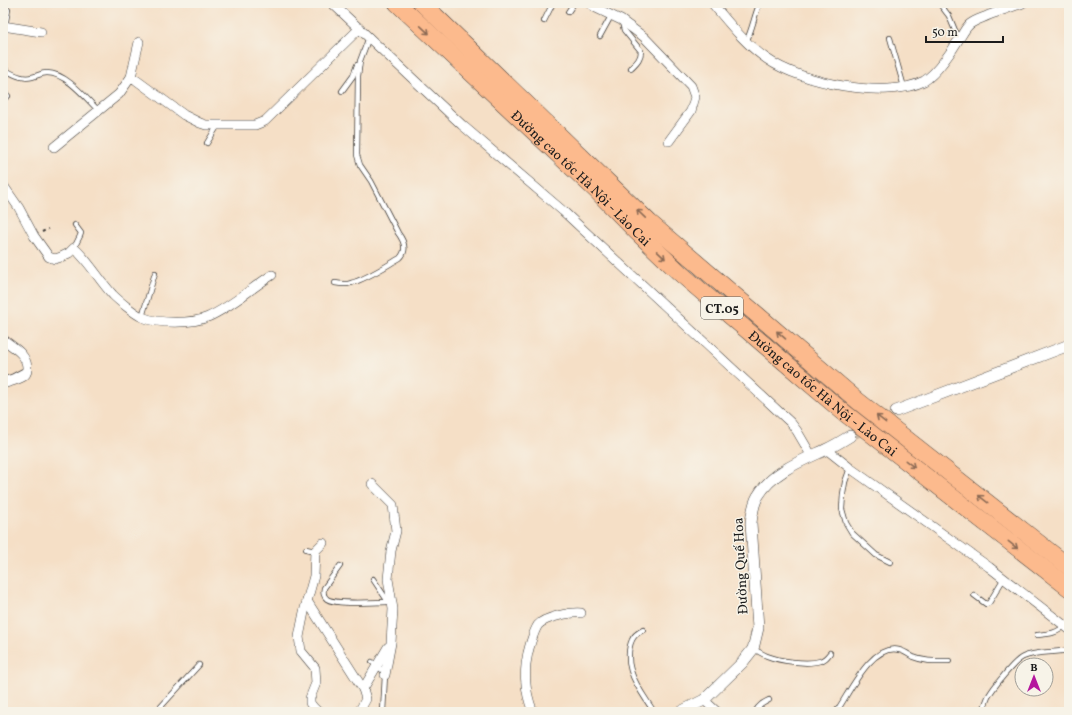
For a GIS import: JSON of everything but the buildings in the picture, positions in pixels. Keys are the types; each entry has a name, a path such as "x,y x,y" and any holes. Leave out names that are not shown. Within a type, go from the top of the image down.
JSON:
{"highway":[{"name":"Đường cao tốc Hà Nội - Lào Cai","path":"397,3 597,191 680,273 842,411 1069,588"},
{"name":"Đường cao tốc Hà Nội - Lào Cai","path":"422,3 650,223 858,401 1069,566"}],"street":[{"path":"332,3 462,125 563,211 785,418 797,432 811,455"},
{"path":"589,3 611,16 622,20 644,37 691,86 695,97 691,111 669,141"},
{"path":"712,3 746,42 768,60 813,79 847,87 879,90 910,86 926,80 937,70 971,23 1023,3"},
{"path":"4,26 41,32"},
{"path":"131,77 184,115 206,126 255,125 265,121 360,28"},
{"path":"54,147 119,94 131,77 139,42"},
{"path":"3,185 19,208 34,236 49,257 55,259 61,257 69,253 74,248 81,254 113,295 142,317 160,321 178,322 207,318 226,307 272,275"},
{"path":"3,339 20,353 26,362 27,369 25,376 3,384"},
{"path":"896,411 1069,345"},
{"name":"Đường Quế Hoa","path":"680,712 704,700 742,663 753,648 758,628 751,523 752,510 757,498 766,485 781,472 850,436"},
{"path":"826,449 850,468 1004,578 1067,627"},
{"path":"372,484 393,506 396,531 391,551 388,579 391,643 385,675"},
{"path":"318,712 310,703 310,698 316,683 315,668 301,651 299,646 299,637 314,576 315,551 323,543"},
{"path":"307,601 363,689 366,698 359,712"},
{"path":"532,712 527,699 525,673 528,653 537,626 542,622 565,614 574,612 582,614"},
{"path":"363,689 374,664 391,643"},
{"path":"704,700 717,712"}],"lane":[{"path":"544,21 553,3"},
{"path":"568,12 574,3"},
{"path":"938,3 949,16 959,40"},
{"path":"746,42 752,29 759,5"},
{"path":"4,26 8,10"},
{"path":"600,36 611,16"},
{"path":"622,20 624,30 641,51 641,56 631,68"},
{"path":"342,91 360,60 369,37"},
{"path":"890,38 904,87"},
{"path":"335,283 350,284 364,278 400,258 403,255 405,247 371,181 360,165 357,155 358,76 360,60"},
{"path":"3,69 21,78 47,73 55,74 67,80 98,110"},
{"path":"3,99 8,96"},
{"path":"207,143 218,126"},
{"path":"74,248 81,233 75,225"},
{"path":"142,317 155,273"},
{"path":"3,380 27,369"},
{"path":"850,468 843,494 842,509 846,523 852,533 876,555 890,562"},
{"path":"306,548 315,551"},
{"path":"340,566 324,588 323,592 327,600 332,602 390,605"},
{"path":"974,595 986,604 989,603 1004,578"},
{"path":"373,580 390,605"},
{"path":"1038,635 1057,632 1067,627"},
{"path":"644,630 638,632 632,639 629,650 629,662 635,680 654,712"},
{"path":"753,648 768,656 807,663 820,662 830,654"},
{"path":"836,712 865,667 877,655 886,651 898,649 913,657 925,661 949,661"},
{"path":"983,712 996,685 1022,657 1069,650"},
{"path":"374,664 382,670 385,675 383,712"},
{"path":"156,712 199,665"},
{"path":"756,712 762,703 770,700"}],"tunnel":[{"path":"850,436 896,411"}]}
